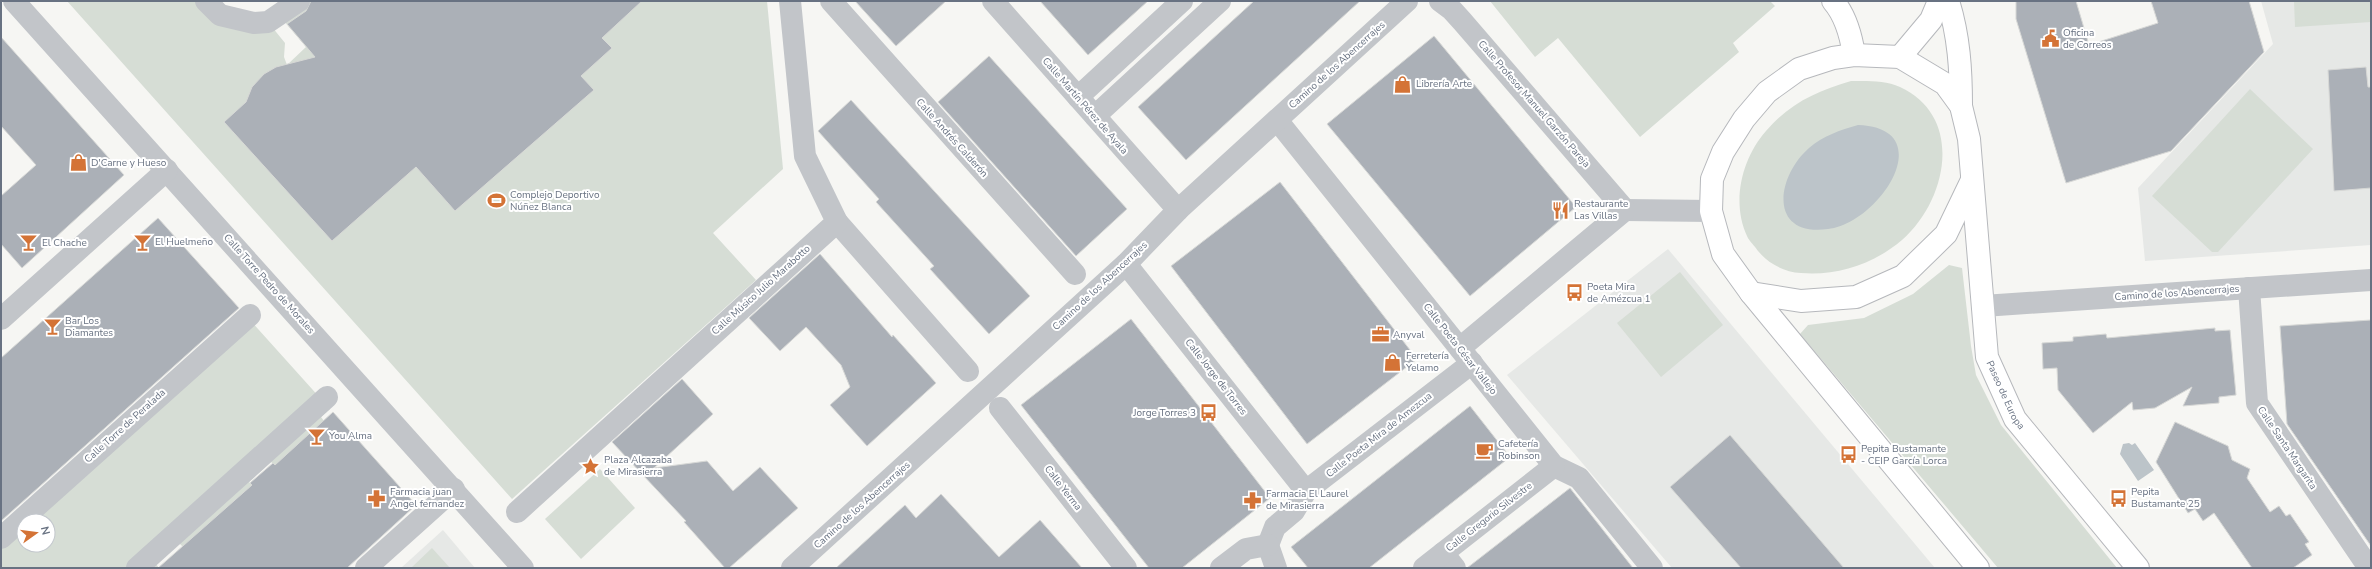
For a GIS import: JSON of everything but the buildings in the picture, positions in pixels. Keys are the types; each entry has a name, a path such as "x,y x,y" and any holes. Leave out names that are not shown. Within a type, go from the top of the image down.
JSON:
{"main road":[{"path":"1832,1 1838,7 1851,33 1854,55"},
{"path":"1900,57 1931,20 1939,1"},
{"path":"1948,1 1956,26 1960,66 1961,106"},
{"path":"1961,106 1945,84 1900,57 1854,55 1833,58 1799,69 1767,92 1744,119 1723,152 1712,179 1711,211 1723,254 1751,293 1978,568"},
{"name":"Paseo de Europa","path":"1961,106 1969,140 1988,357 2015,419 2138,568"},
{"path":"1751,293 1801,301 1856,297 1903,276 1946,234 1972,180"}],"street":[{"name":"Calle Torre Pedro de Morales","path":"14,1 454,489 523,568"},
{"path":"206,1 220,15 254,23 268,22 299,1"},
{"path":"790,1 805,156 836,222 968,371"},
{"name":"Calle Andrés Calderón","path":"831,1 1075,274"},
{"name":"Calle Martín Pérez de Ayala","path":"993,1 1178,210"},
{"path":"1078,97 1182,1"},
{"path":"1095,116 1220,1"},
{"name":"Camino de los Abencerrajes","path":"792,568 1126,264 1178,210 1407,1"},
{"name":"Calle Profesor Manuel Garzón Pareja","path":"1440,1 1457,15 1625,210"},
{"name":"Calle Poeta César Vallejo","path":"1277,120 1554,466 1579,478 1652,568"},
{"path":"1,319 167,170"},
{"path":"1625,210 1711,211"},
{"name":"Calle Poeta Mira de Amezcua","path":"1268,545 1275,527 1294,511 1306,491 1466,355 1625,210"},
{"name":"Calle Músico Julio Marabotto","path":"517,512 836,222"},
{"name":"Calle Jorge de Torres","path":"1126,264 1306,491"},
{"name":"Camino de los Abencerrajes","path":"1983,306 2371,280"},
{"name":"Calle Santa Margarita","path":"2249,288 2257,403 2369,568"},
{"name":"Calle Torre de Peralada","path":"1,538 250,315"},
{"path":"137,568 327,397"},
{"name":"Calle Yerma","path":"1000,408 1126,568"},
{"name":"Calle Gregorio Silvestre","path":"1424,568 1449,560 1554,466"},
{"path":"366,568 454,489"},
{"path":"1221,568 1246,549 1268,545 1276,568"}],"shaded area":[{"name":"Complejo Deportivo Núñez Blanca","path":"67,1 206,1 268,22 285,43 284,57 287,65 306,47 279,15 299,1 767,1 783,169 713,233 756,280 512,499"},
{"path":"1490,1 1770,1 1775,6 1733,43 1739,52 1640,137 1558,38 1535,57"},
{"path":"2261,1 2371,1 2371,245 2145,261 2138,188 2273,44"},
{"path":"2294,1 2371,1 2371,22 2295,27"},
{"path":"1851,81 1876,81 1888,83 1900,87 1921,101 1934,118 1941,138 1942,160 1938,182 1930,204 1918,223 1902,240 1879,256 1854,267 1828,272 1801,273 1783,269 1762,256 1747,236 1742,223 1740,195 1745,167 1758,142 1775,121 1805,99 1827,89"},
{"path":"2250,89 2313,149 2218,252 2212,252 2152,196"},
{"path":"1858,125 1883,130 1896,142 1899,158 1894,176 1882,194 1866,211 1848,223 1828,229 1809,229 1795,224 1787,215 1784,202 1785,188 1790,174 1798,160 1809,148 1820,140 1838,131"},
{"path":"1668,249 1935,568 1672,568 1507,375"},
{"path":"1949,265 1962,268 1976,375 2001,425 2117,568 1998,568 1800,334 1808,325 1864,318 1913,294"},
{"path":"1680,272 1723,325 1661,377 1617,323"},
{"path":"241,310 330,409 321,417 324,421 275,465 271,462 249,482 252,485 183,547 179,543 156,564 159,568 1,568 1,525"},
{"path":"2129,443 2132,445 2135,443 2154,470 2138,481 2120,454 2123,444"},
{"path":"600,469 635,508 581,559 545,519"},
{"path":"443,530 475,568 401,568"},
{"path":"432,548 450,568 411,568"}],"place":[{"name":"Oficina de Correos","path":"2050,39"},
{"name":"Librería Arte","path":"1403,84"},
{"name":"D'Carne y Hueso","path":"78,163"},
{"name":"Complejo Deportivo Núñez Blanca","path":"497,201"},
{"name":"Restaurante Las Villas","path":"1561,210"},
{"name":"El Huelmeño","path":"142,242"},
{"name":"El Chache","path":"29,243"},
{"name":"Poeta Mira de Amézcua 1","path":"1574,293"},
{"name":"Bar Los Diamantes","path":"52,327"},
{"name":"Anyval","path":"1380,335"},
{"name":"Ferretería Yelamo","path":"1393,362"},
{"name":"Jorge Torres 3","path":"1209,413"},
{"name":"You Alma","path":"316,436"},
{"name":"Cafetería Robinson","path":"1485,450"},
{"name":"Pepita Bustamante - CEIP García Lorca","path":"1848,455"},
{"name":"Plaza Alcazaba de Mirasierra","path":"591,466"},
{"name":"Farmacia juan Angel fernandez","path":"377,498"},
{"name":"Pepita Bustamante 25","path":"2118,498"},
{"name":"Farmacia El Laurel de Mirasierra","path":"1253,500"}]}
